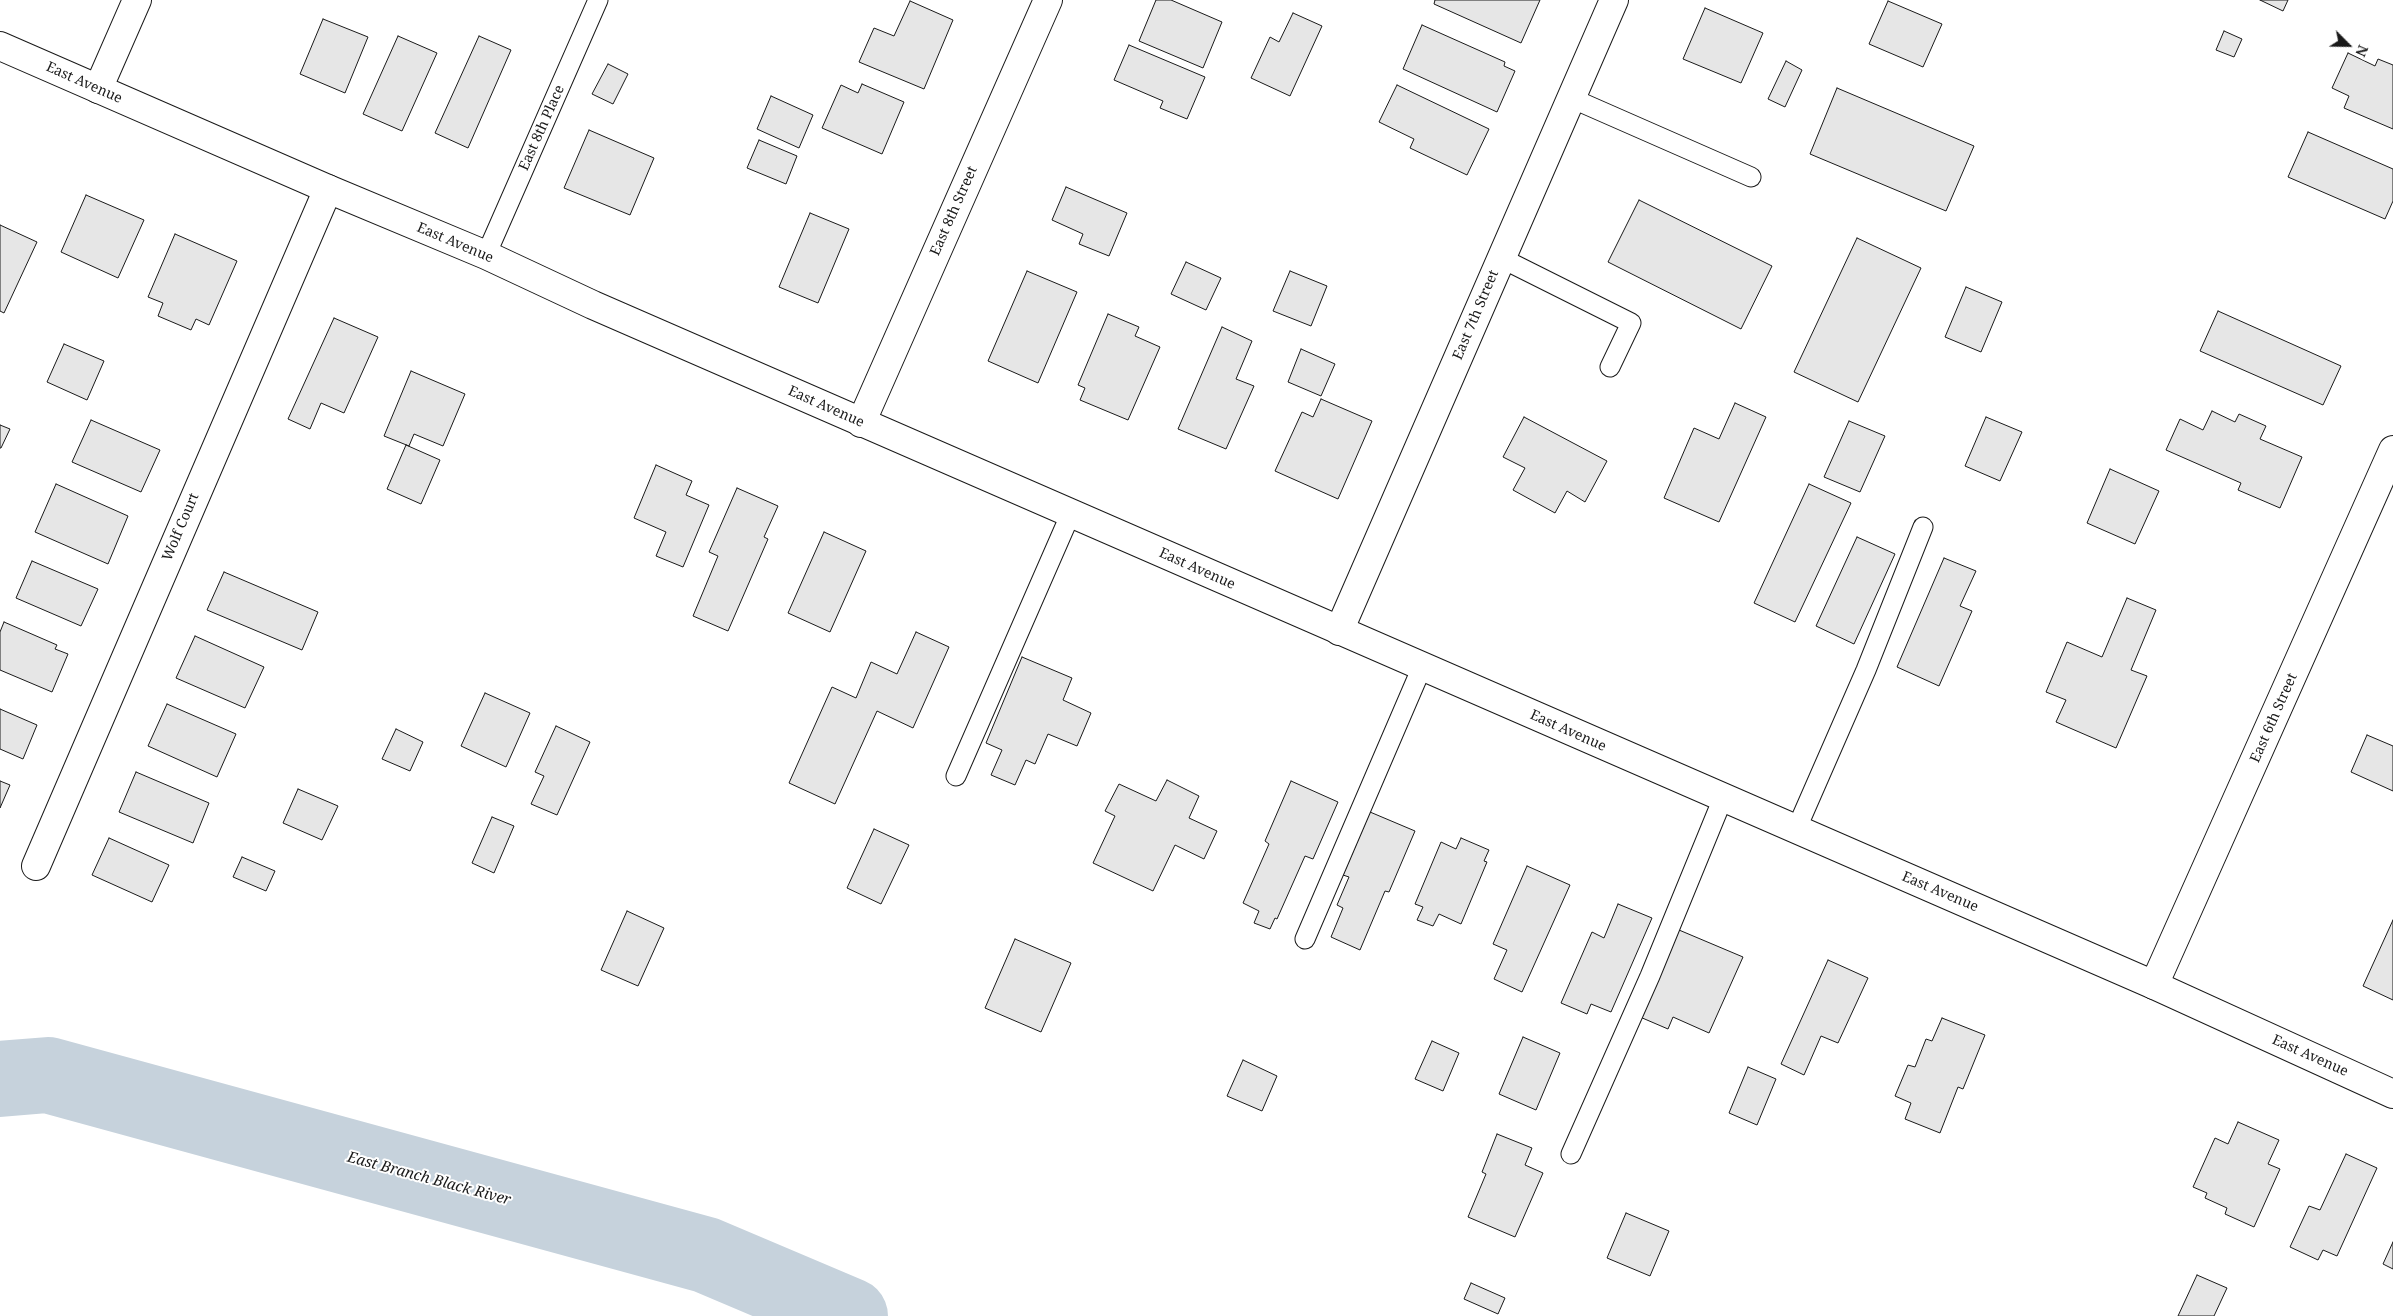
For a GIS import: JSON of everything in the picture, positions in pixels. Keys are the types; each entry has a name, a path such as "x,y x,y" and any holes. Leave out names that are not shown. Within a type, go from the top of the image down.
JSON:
{"street":[{"path":"98,89 137,0"},
{"name":"East 8th Street","path":"861,423 1048,0"},
{"name":"East 7th Street","path":"1339,631 1614,0"},
{"name":"East Avenue","path":"0,46 486,256 861,423 2154,986 2393,1094"},
{"name":"Wolf Court","path":"36,866 328,189"},
{"name":"East 6th Street","path":"2154,986 2393,450"}],"lane":[{"name":"East 8th Place","path":"486,256 598,0"},
{"path":"1571,98 1751,177"},
{"path":"1501,258 1631,323 1610,367"},
{"path":"956,776 1071,513"},
{"path":"1796,830 1866,670 1923,527"},
{"path":"1305,939 1422,667"},
{"path":"1570,1154 1650,976 1723,798"}],"building":[{"path":"1156,0 1171,0 1222,22 1203,68 1139,41"},
{"path":"1435,0 1540,0 1521,43 1434,4"},
{"path":"2260,0 2288,0 2283,11"},
{"path":"910,1 953,20 924,89 859,62 874,28 894,36"},
{"path":"1888,1 1942,24 1923,67 1869,44"},
{"path":"1705,8 1763,33 1741,83 1683,59"},
{"path":"1293,13 1322,26 1290,96 1251,78 1270,37 1279,42"},
{"path":"323,19 368,37 345,93 300,74"},
{"path":"1422,25 1505,62 1504,66 1515,71 1497,112 1403,69"},
{"path":"2224,31 2242,39 2234,57 2216,50"},
{"path":"398,36 437,53 402,131 363,114"},
{"path":"479,36 511,50 468,148 435,133"},
{"path":"1129,45 1205,77 1187,119 1160,108 1163,101 1114,80"},
{"path":"2348,53 2375,66 2378,59 2393,65 2393,129 2344,108 2349,96 2332,88"},
{"path":"1786,61 1802,70 1785,107 1768,99"},
{"path":"608,64 628,74 613,104 592,94"},
{"path":"862,84 904,102 882,154 822,128 841,85 858,93"},
{"path":"1397,85 1489,129 1467,175 1410,148 1414,139 1379,122"},
{"path":"1837,88 1974,146 1946,211 1810,154"},
{"path":"771,96 813,115 799,148 757,129"},
{"path":"589,130 654,158 630,215 564,188"},
{"path":"2308,132 2393,169 2393,201 2385,219 2288,177"},
{"path":"759,140 797,156 786,184 747,168"},
{"path":"1066,187 1127,213 1109,256 1079,244 1083,234 1052,220"},
{"path":"86,195 144,220 118,278 61,252"},
{"path":"1639,200 1772,266 1741,329 1608,262"},
{"path":"810,213 849,229 818,303 779,287"},
{"path":"0,225 37,242 4,313 0,311"},
{"path":"175,234 237,261 209,325 196,319 191,330 158,316 163,303 148,297"},
{"path":"1857,238 1921,268 1858,402 1794,372"},
{"path":"1186,262 1221,278 1206,310 1171,294"},
{"path":"1027,271 1077,292 1038,383 988,361"},
{"path":"1290,271 1327,286 1311,326 1273,311"},
{"path":"1966,287 2002,302 1981,352 1945,337"},
{"path":"2218,311 2341,366 2323,405 2200,351"},
{"path":"1108,314 1139,327 1135,336 1160,347 1128,420 1080,400 1085,388 1078,385"},
{"path":"334,318 378,337 344,413 321,403 310,429 288,419"},
{"path":"1222,327 1252,341 1236,379 1254,386 1226,449 1178,429"},
{"path":"64,344 104,361 87,400 47,382"},
{"path":"1301,349 1335,364 1321,396 1288,382"},
{"path":"411,371 465,394 443,446 414,434 409,446 384,436"},
{"path":"1321,399 1372,421 1338,499 1275,471 1302,412 1313,417"},
{"path":"1735,403 1766,417 1719,522 1664,498 1694,428 1719,439"},
{"path":"2212,411 2235,422 2239,414 2266,426 2260,439 2302,457 2280,508 2238,490 2241,483 2166,450 2180,419 2203,430"},
{"path":"1524,417 1607,461 1585,502 1567,491 1555,513 1513,490 1525,468 1503,457"},
{"path":"1986,417 2022,432 2000,481 1965,466"},
{"path":"91,420 160,450 141,492 72,462"},
{"path":"1849,421 1885,436 1860,492 1824,477"},
{"path":"0,425 10,429 1,448 0,448"},
{"path":"406,445 440,460 421,504 387,489"},
{"path":"656,465 692,481 686,495 709,505 683,567 656,556 666,532 634,518"},
{"path":"2110,469 2159,491 2135,544 2087,523"},
{"path":"56,484 128,516 108,564 35,532"},
{"path":"1809,484 1851,503 1795,622 1754,603"},
{"path":"737,488 778,506 764,537 768,539 728,631 693,616 718,556 709,552"},
{"path":"824,532 866,551 830,632 788,613"},
{"path":"1857,537 1895,554 1854,644 1816,626"},
{"path":"1944,558 1976,571 1960,606 1972,611 1939,686 1897,667"},
{"path":"32,561 98,589 81,626 16,598"},
{"path":"224,572 318,612 302,650 207,610"},
{"path":"2127,598 2156,610 2131,670 2147,676 2116,748 2056,722 2066,700 2046,692 2067,642 2102,657"},
{"path":"4,622 57,645 55,649 68,654 52,692 0,670 0,632"},
{"path":"916,632 949,647 913,728 877,711 835,804 789,783 832,687 856,698 871,662 897,674"},
{"path":"195,636 264,667 245,708 176,678"},
{"path":"1022,657 1072,678 1063,700 1091,713 1077,746 1048,734 1035,764 1026,760 1015,785 991,775 1002,750 986,743"},
{"path":"485,693 530,713 506,767 461,746"},
{"path":"167,704 236,734 217,777 148,746"},
{"path":"0,709 37,725 23,759 0,749"},
{"path":"556,726 590,742 557,815 531,804 544,776 535,772"},
{"path":"396,729 423,742 410,771 382,759"},
{"path":"2367,735 2393,746 2393,791 2351,772"},
{"path":"136,772 209,803 193,843 119,812"},
{"path":"1167,780 1199,796 1189,818 1217,831 1204,859 1175,845 1153,891 1093,863 1115,816 1105,811 1119,784 1156,801"},
{"path":"0,781 10,785 0,808"},
{"path":"1291,781 1338,802 1313,859 1305,856 1277,919 1275,918 1270,929 1254,923 1259,911 1243,903 1269,844 1265,841"},
{"path":"298,789 338,806 322,840 283,823"},
{"path":"1370,812 1415,831 1389,892 1385,891 1360,950 1331,937 1343,908 1337,905 1349,877 1343,875"},
{"path":"492,817 514,826 494,873 472,863"},
{"path":"874,829 909,845 881,904 847,888"},
{"path":"109,838 169,865 152,902 92,875"},
{"path":"1461,838 1489,850 1484,861 1487,862 1461,924 1439,914 1433,926 1417,920 1423,907 1415,904 1441,842 1456,849"},
{"path":"242,857 275,871 266,891 233,877"},
{"path":"1527,866 1570,885 1522,992 1494,979 1507,950 1493,944"},
{"path":"1618,904 1652,918 1611,1012 1591,1004 1587,1014 1561,1003 1592,932 1604,938"},
{"path":"627,911 664,928 638,986 601,970"},
{"path":"2393,920 2393,1000 2363,986"},
{"path":"1679,930 1743,957 1709,1033 1673,1017 1668,1029 1640,1017"},
{"path":"1015,939 1071,963 1041,1032 985,1008"},
{"path":"1828,960 1868,978 1838,1043 1821,1036 1804,1075 1781,1064"},
{"path":"1942,1018 1985,1035 1963,1089 1958,1087 1940,1133 1905,1119 1911,1103 1895,1096 1908,1065 1915,1067 1926,1039 1932,1041"},
{"path":"1523,1037 1560,1053 1536,1110 1499,1094"},
{"path":"1432,1041 1459,1053 1443,1091 1415,1079"},
{"path":"1243,1060 1277,1076 1262,1111 1227,1096"},
{"path":"1748,1067 1776,1079 1757,1125 1729,1113"},
{"path":"2238,1122 2279,1140 2268,1164 2280,1169 2254,1227 2225,1214 2227,1208 2205,1198 2207,1193 2193,1187 2215,1138 2228,1144"},
{"path":"1497,1134 1532,1148 1525,1165 1543,1173 1515,1237 1468,1217 1486,1174 1482,1172"},
{"path":"2346,1154 2377,1168 2337,1256 2323,1250 2318,1260 2290,1247 2309,1206 2320,1210"},
{"path":"1626,1213 1669,1231 1650,1276 1607,1258"},
{"path":"2393,1242 2393,1269 2383,1264"},
{"path":"2197,1275 2227,1288 2214,1316 2178,1316"},
{"path":"1471,1283 1505,1298 1498,1314 1464,1299"}],"waterway":[{"name":"East Branch Black River","path":"0,1079 48,1075 706,1255 850,1316"}]}
